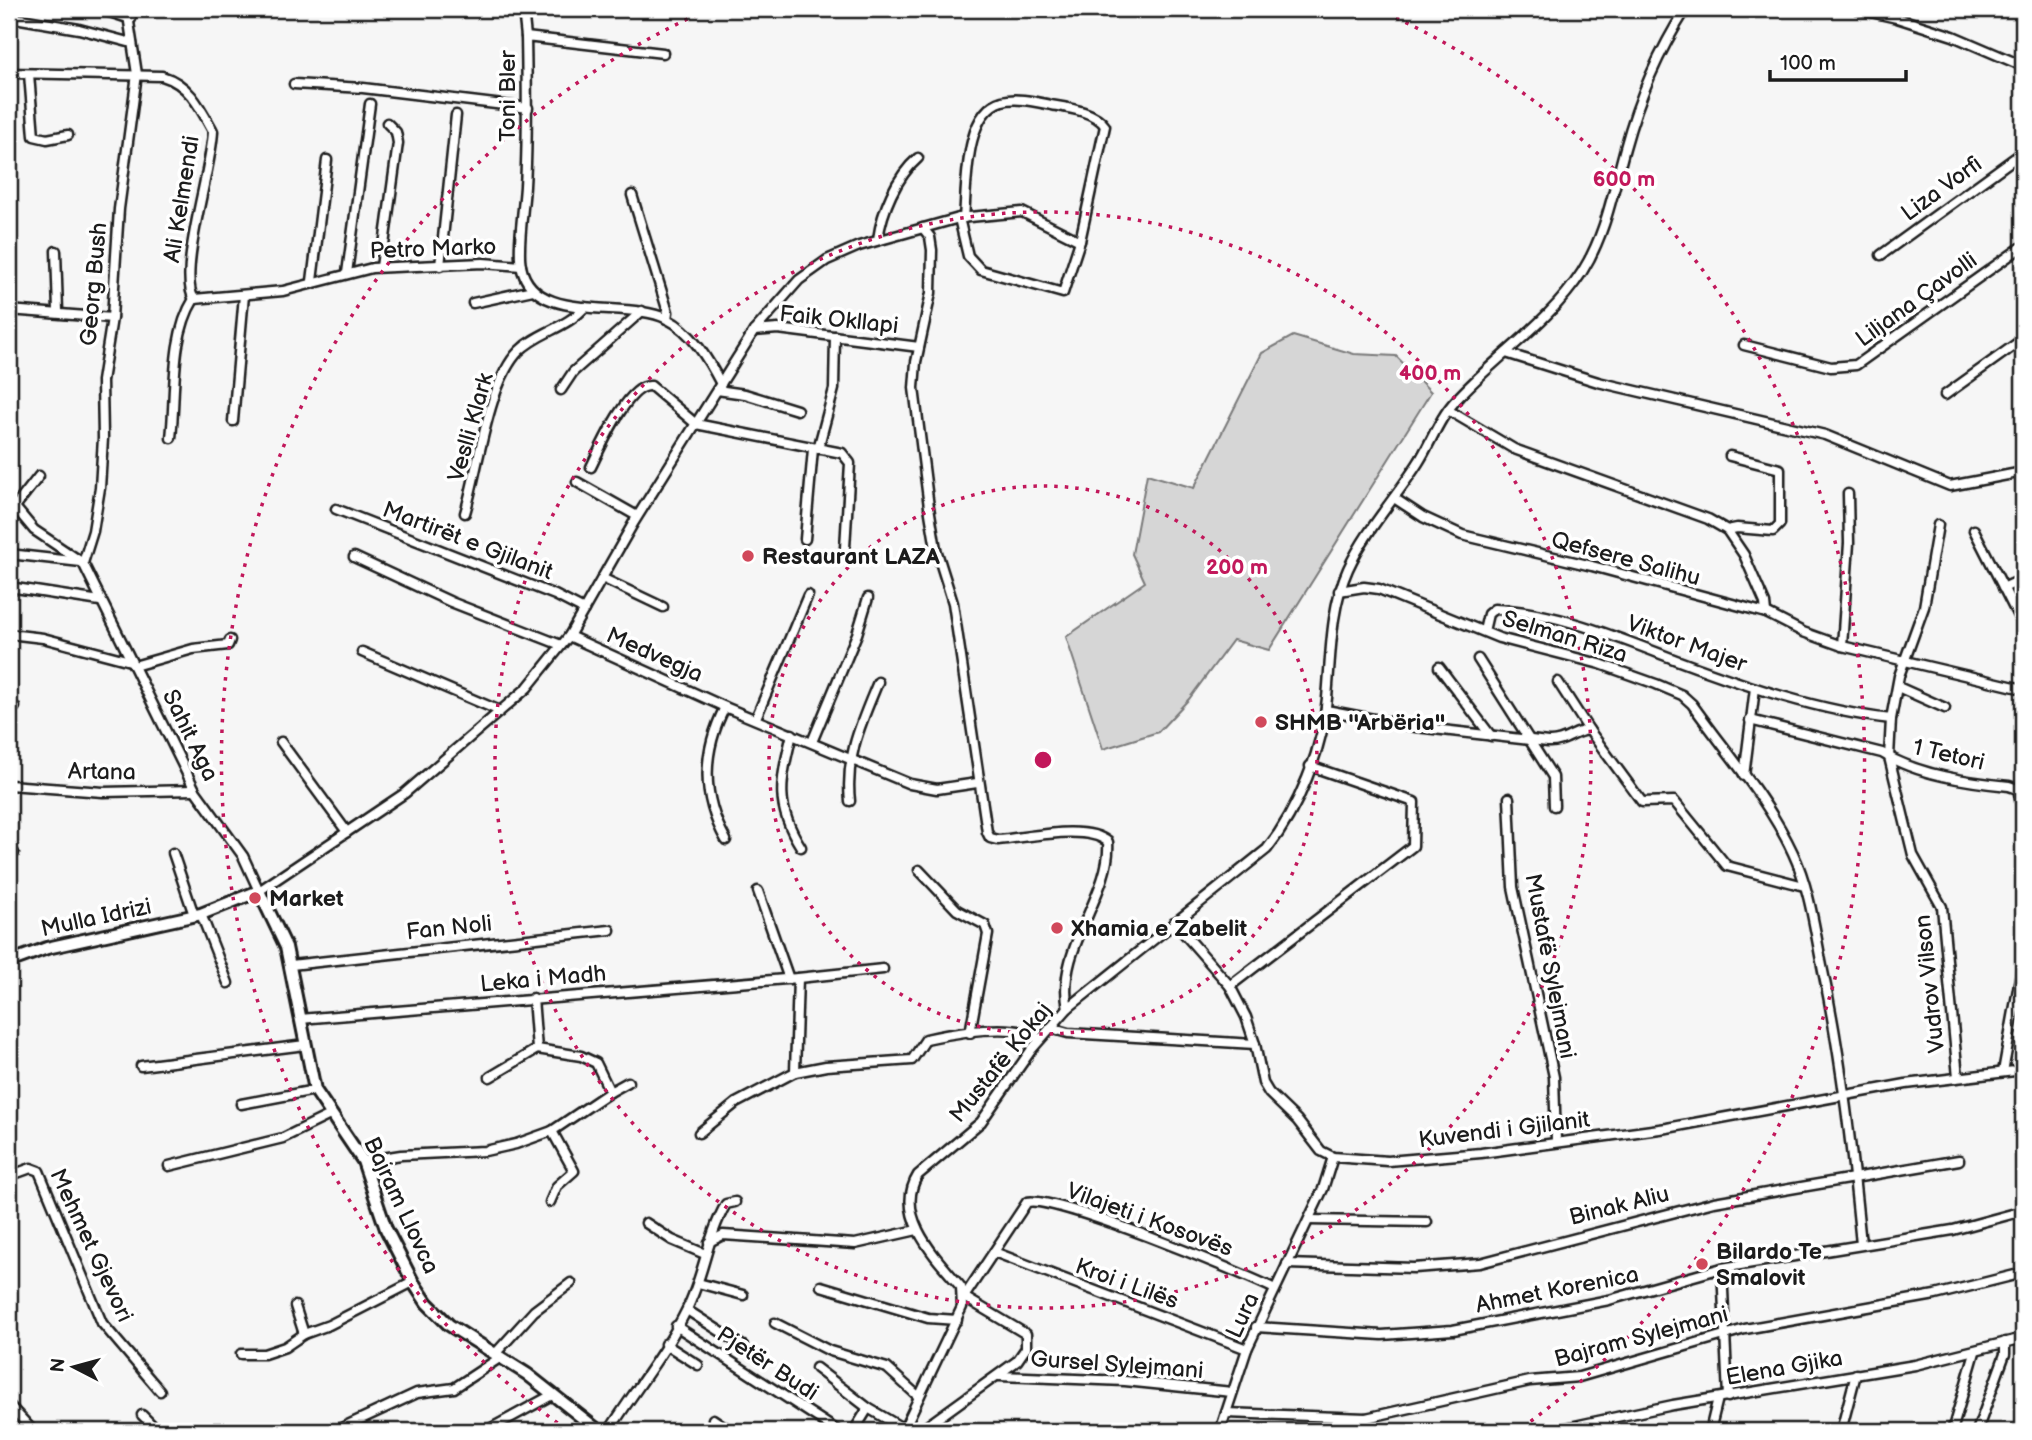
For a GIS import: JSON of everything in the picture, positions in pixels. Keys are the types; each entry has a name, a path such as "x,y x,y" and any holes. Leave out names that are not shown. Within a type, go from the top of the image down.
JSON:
{"street":[{"path":"100,9 131,19"},
{"name":"Georg Bush","path":"83,563 93,531 100,488 103,438 101,394 112,317 119,209 137,75 131,19 127,9"},
{"path":"523,9 526,37"},
{"path":"1589,730 1560,742 1548,742 1416,727 1326,710 1339,592 1357,550 1394,498 1448,410 1558,304 1592,253 1607,219 1633,121 1665,41 1686,9"},
{"path":"1857,9 1942,33 2023,66"},
{"path":"9,17 79,29 132,43"},
{"name":"Toni Bler","path":"521,267 528,108 526,37 663,53"},
{"name":"Ali Kelmendi","path":"11,71 29,74 137,75 178,81 198,105 213,131 190,260 188,290 194,299 184,316 180,337 171,438"},
{"path":"29,74 34,136 47,139 68,135"},
{"path":"295,84 363,88 528,108"},
{"path":"1017,99 1076,109 1105,126 1080,241 1066,290 1058,293 981,270 968,256 962,218 975,128 988,108 1002,101 1017,99"},
{"name":"Petro Marko","path":"347,273 370,104"},
{"path":"440,266 456,116"},
{"path":"381,267 398,143 397,132 387,123"},
{"name":"Liza Vorfi","path":"1881,255 2023,152"},
{"path":"878,239 887,204 906,171 918,158"},
{"path":"312,281 327,160"},
{"path":"632,195 668,312 667,319"},
{"path":"259,891 405,793 527,688 569,636 637,516 754,331 799,280 827,260 878,239 962,218 1028,213 1080,241"},
{"path":"923,228 930,237 931,293 919,347 915,388 929,507 936,549 953,603 978,783 990,838 1085,833 1101,837 1108,842 1105,864 1065,981 1068,1007"},
{"name":"Liljana Çavolli","path":"1744,345 1831,367 1856,365 2023,246"},
{"path":"56,251 58,311"},
{"name":"Petro Marko","path":"194,299 283,290 312,281 381,267 483,263 521,267"},
{"path":"521,267 533,290 554,302 642,311 667,319 704,354 719,387"},
{"path":"473,303 533,290"},
{"path":"233,421 244,295"},
{"name":"Veslli Klark","path":"465,513 485,431 509,365 535,339 559,327 585,307"},
{"path":"9,310 58,311 112,317"},
{"path":"561,390 573,372 642,311"},
{"name":"Faik Okllapi","path":"754,331 778,329 919,347"},
{"path":"805,539 815,449 834,389 835,336"},
{"path":"1945,396 2023,339"},
{"path":"1506,353 1598,382 1825,435 1950,486 2023,472"},
{"path":"591,467 608,433 639,388 651,386 696,425 737,430 842,453 850,463 845,548"},
{"path":"719,387 797,410"},
{"path":"1448,410 1514,449 1708,519 1727,530 1755,576 1766,613"},
{"path":"1727,530 1737,528 1773,531 1780,524 1780,469 1730,456"},
{"path":"39,476 11,504 34,530 83,563"},
{"path":"577,482 637,516"},
{"path":"1842,646 1849,543 1848,494"},
{"name":"Qefsere Salihu","path":"1394,498 1423,517 1462,535 1604,569 1766,613 1803,632 1842,646 2023,689"},
{"name":"Martirët e Gjilanit","path":"336,509 555,595 584,610"},
{"name":"Vudrov Vilson","path":"1938,525 1924,607 1910,652 1903,662 1891,719 1889,757 1913,855 1942,907 1958,1077"},
{"path":"1973,530 2023,626"},
{"path":"9,554 83,563"},
{"path":"354,556 451,602 561,645"},
{"name":"Sahit Aga","path":"83,563 195,790 243,856 259,891"},
{"path":"602,578 663,607"},
{"path":"2003,588 2023,579"},
{"path":"9,587 100,601"},
{"name":"Selman Riza","path":"1339,592 1364,587 1379,589 1518,643 1601,664 1682,695 1692,704 1744,776 1793,853 1804,886 1836,1030 1861,1244"},
{"path":"756,718 808,595"},
{"path":"812,742 857,634 868,598"},
{"name":"Viktor Majer","path":"1484,631 1494,609 1545,617 1599,632 1755,688 1891,719"},
{"path":"9,634 43,638 132,664"},
{"name":"Medvegja","path":"569,636 725,707 910,784 937,789 978,783"},
{"name":"Sahit Aga","path":"132,664 192,649 221,648 228,645 230,640"},
{"path":"362,652 500,711"},
{"path":"1478,659 1553,777 1554,806"},
{"path":"1439,667 1491,736"},
{"path":"850,801 847,777 850,757 878,682"},
{"path":"1558,682 1589,730 1642,802 1674,801 1727,866 1804,886"},
{"path":"1898,687 1945,708"},
{"path":"1744,776 1755,688"},
{"path":"725,707 716,725 706,777 709,802 726,840"},
{"name":"Mustafë Kokaj","path":"920,1431 1017,1361 1026,1349 1027,1334 964,1297 961,1287 917,1230 911,1202 912,1185 918,1175 981,1122 1040,1039 1068,1007 1267,849 1288,817 1310,766 1326,710"},
{"path":"1750,720 1853,745 1889,757"},
{"path":"792,734 781,781 781,803 789,828 801,847"},
{"path":"281,742 347,832"},
{"name":"1 Tetori","path":"1889,757 1948,776 2021,788 2023,813"},
{"path":"1230,986 1413,846 1414,802 1310,766"},
{"name":"Artana","path":"9,785 103,792 195,790"},
{"name":"Mustafë Sylejmani","path":"1509,799 1513,887 1554,1077 1556,1141"},
{"path":"173,853 228,983"},
{"path":"919,870 957,910 985,925 988,934 970,1033"},
{"name":"Mulla Idrizi","path":"9,962 57,945 198,914 259,891"},
{"name":"Bajram Llovca","path":"259,891 286,947 315,1090 363,1161 386,1229 413,1282 427,1303 449,1325 498,1356 599,1431"},
{"path":"758,891 794,979 795,1072"},
{"path":"1174,922 1230,986 1255,1044 1263,1083 1269,1093 1297,1120 1321,1151 1333,1157"},
{"name":"Fan Noli","path":"291,965 610,930"},
{"path":"2003,1072 2023,961"},
{"name":"Leka i Madh","path":"299,1019 794,979 883,969"},
{"path":"533,998 537,1049"},
{"path":"1050,1028 1068,1032 1255,1044"},
{"path":"699,1133 736,1103 795,1072 826,1066 912,1060 926,1039 970,1033 1020,1031 1040,1039"},
{"path":"141,1066 305,1045"},
{"path":"490,1077 537,1049 581,1056 596,1063 610,1092"},
{"name":"Kuvendi i Gjilanit","path":"1333,1157 1388,1161 1424,1159 1667,1128 1844,1094 2023,1070"},
{"path":"363,1161 401,1155 485,1151 536,1139 628,1082"},
{"path":"241,1104 315,1090"},
{"path":"169,1166 283,1138 330,1115"},
{"path":"550,1202 557,1186 574,1171 552,1131"},
{"name":"Lura","path":"1220,1431 1256,1326 1309,1220 1333,1157"},
{"name":"Binak Aliu","path":"1287,1264 1414,1268 1480,1263 1714,1202 1959,1160"},
{"name":"Mehmet Gjevori","path":"9,1176 31,1168 39,1171 102,1323 160,1391"},
{"name":"Vilajeti i Kosovës","path":"994,1252 1018,1212 1027,1202 1034,1200 1096,1217 1237,1271 1275,1289"},
{"path":"609,1431 687,1310 698,1283 709,1242 726,1204 734,1202"},
{"name":"Ahmet Korenica","path":"1256,1326 1371,1335 1453,1330 1609,1300 1722,1268 1953,1230 2023,1211"},
{"path":"1309,1220 1427,1222"},
{"path":"646,1223 673,1240 705,1254"},
{"path":"709,1242 723,1235 855,1244 917,1230"},
{"path":"816,1368 868,1408 904,1430 957,1320 964,1297 994,1252"},
{"name":"Kroi i Lilës","path":"994,1252 1247,1349"},
{"path":"1722,1268 1728,1397"},
{"name":"Bajram Sylejmani","path":"1226,1413 1366,1418 1530,1381 1578,1377 1725,1335 1816,1314 1935,1295 2023,1273"},
{"path":"242,1354 264,1354 285,1347 304,1334 340,1320 413,1282"},
{"path":"335,1431 417,1393 454,1388 498,1356 534,1311 571,1283"},
{"path":"698,1283 743,1295"},
{"path":"821,1286 928,1318 957,1320"},
{"path":"295,1306 304,1334"},
{"path":"687,1310 743,1346"},
{"path":"775,1323 830,1350 887,1368 919,1397"},
{"name":"Pjetër Budi","path":"676,1326 838,1431"},
{"name":"Elena Gjika","path":"1551,1431 1582,1429 1673,1405 1975,1352 2023,1338"},
{"path":"1977,1431 2005,1354 2005,1342"},
{"path":"665,1344 698,1365"},
{"path":"1952,1431 1975,1352"},
{"path":"1841,1431 1856,1374"},
{"name":"Gursel Sylejmani","path":"999,1376 1125,1381 1232,1392"},
{"path":"486,1431 552,1395"},
{"path":"1710,1431 1718,1398"},
{"path":"9,1405 33,1431"},
{"path":"854,1431 868,1408"},
{"path":"142,1415 158,1431"},
{"path":"1363,1431 1366,1418"},
{"path":"713,1419 731,1431"}],"shaded area":[{"path":"1293,336 1354,354 1396,356 1431,392 1269,650 1233,640 1189,699 1158,732 1103,749 1066,637 1145,582 1132,554 1147,474 1194,488 1262,353"}],"place":[{"name":"Restaurant LAZA","path":"748,556"},
{"name":"SHMB ''Arbëria''","path":"1261,722"},
{"name":"Market","path":"255,898"},
{"name":"Xhamia e Zabelit","path":"1057,928"},
{"name":"Bilardo Te Smalovit","path":"1702,1264"}]}
